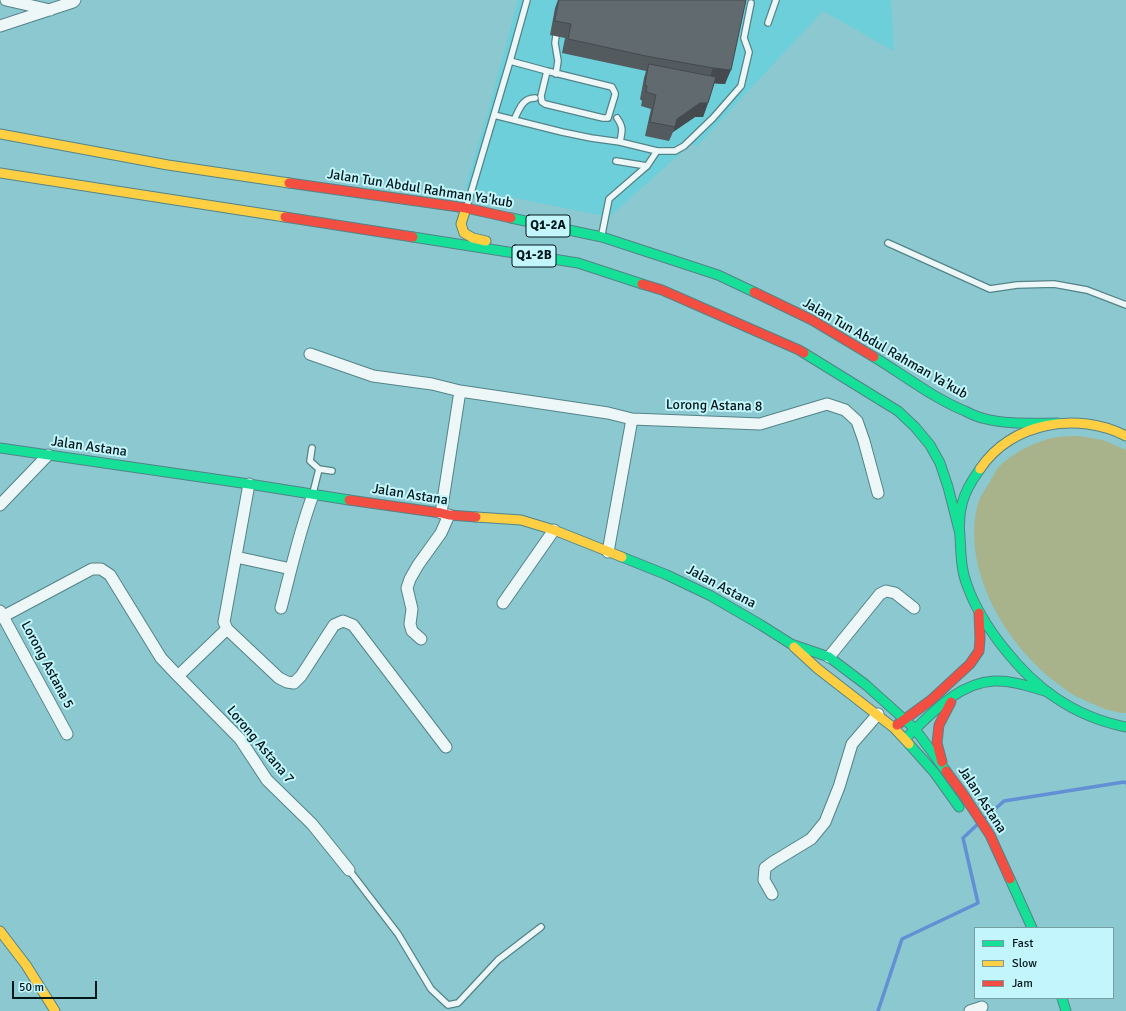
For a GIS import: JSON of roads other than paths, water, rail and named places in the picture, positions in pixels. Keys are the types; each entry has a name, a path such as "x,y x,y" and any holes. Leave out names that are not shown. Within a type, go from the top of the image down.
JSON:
{"main road":[{"name":"Jalan Tun Abdul Rahman Ya'kub","path":"0,134 168,165 466,208 602,237 718,275 812,320 955,408 981,418 1007,423 1058,423"},
{"name":"Q1-2B","path":"0,173 578,262 662,290 799,350 898,411 915,427 930,445 940,463 960,534"},
{"path":"466,208 461,224 464,233 473,238 559,255 578,262"},
{"path":"1126,436 1121,431 1084,423 1058,423 1024,432 1010,439 992,453 976,473 962,501 959,524 963,573 968,587 979,613 988,628 1008,653 1027,674 1048,692 1095,719 1126,729"},
{"name":"Jalan Astana","path":"0,448 445,514 520,520 554,530 668,576 712,596 791,644 818,669 878,714 894,728 934,772 964,813"},
{"path":"894,728 931,700 970,664 979,651 979,613"},
{"name":"Jalan Astana","path":"791,644 829,657 866,685 915,729 977,814 983,835 999,856 1032,927"},
{"path":"904,739 953,697 970,687 983,682 994,681 1016,684 1048,692"},
{"path":"866,685 892,702 902,704"},
{"path":"942,765 937,743 939,725 953,697"},
{"path":"914,703 931,700"},
{"path":"0,931 26,965 55,1011"},
{"path":"1062,999 1066,1011"}],"street":[{"path":"6,0 51,10"},
{"path":"0,26 51,10 75,0"},
{"name":"Lorong Astana 8","path":"310,354 373,376 432,384 460,391 608,412 632,419 760,424 827,404 845,410 857,421 878,493"},
{"path":"421,640 412,631 410,624 412,609 407,588 418,565 441,533 445,514 460,391"},
{"path":"608,552 632,419"},
{"path":"0,505 48,455"},
{"path":"249,484 224,622 227,629 279,678 287,682 294,683 301,676 334,625 343,620 353,625 446,747"},
{"path":"281,608 308,508 313,495"},
{"path":"503,603 554,530"},
{"path":"236,557 291,569"},
{"name":"Lorong Astana 7","path":"1,615 92,569 102,570 110,574 161,658 240,740 267,780 312,824 349,870"},
{"path":"829,657 880,594 886,591 895,593 914,608"},
{"name":"Lorong Astana 5","path":"1,615 67,734"},
{"path":"178,676 227,629"},
{"path":"772,894 764,880 765,868 772,862 810,839 825,822 839,788 852,744 878,714"},
{"path":"970,1011 982,1006"}],"lane":[{"path":"466,208 527,0"},
{"path":"768,23 776,0"},
{"path":"494,115 591,138 620,142 657,151 675,151 684,146 713,118 739,88 749,52 744,38 751,3"},
{"path":"556,36 555,43 558,61 556,74"},
{"path":"510,61 547,71 556,74 612,87 616,92 608,118 552,106 542,102 541,96 547,71"},
{"path":"514,120 523,103 526,100 535,98"},
{"path":"618,118 622,125 620,142"},
{"path":"602,237 609,199 647,166 657,151"},
{"path":"616,161 647,166"},
{"path":"888,243 990,289 1017,285 1054,284 1087,290 1126,305"},
{"path":"312,448 310,461 319,469 332,471"},
{"path":"313,495 319,469"},
{"path":"349,870 398,934 431,990 448,1005 458,1002 498,960 540,927"}],"waterway":[{"path":"984,819 1004,801 1124,782 1126,783"},
{"path":"878,1011 902,939 978,903 963,838 978,824"}]}
